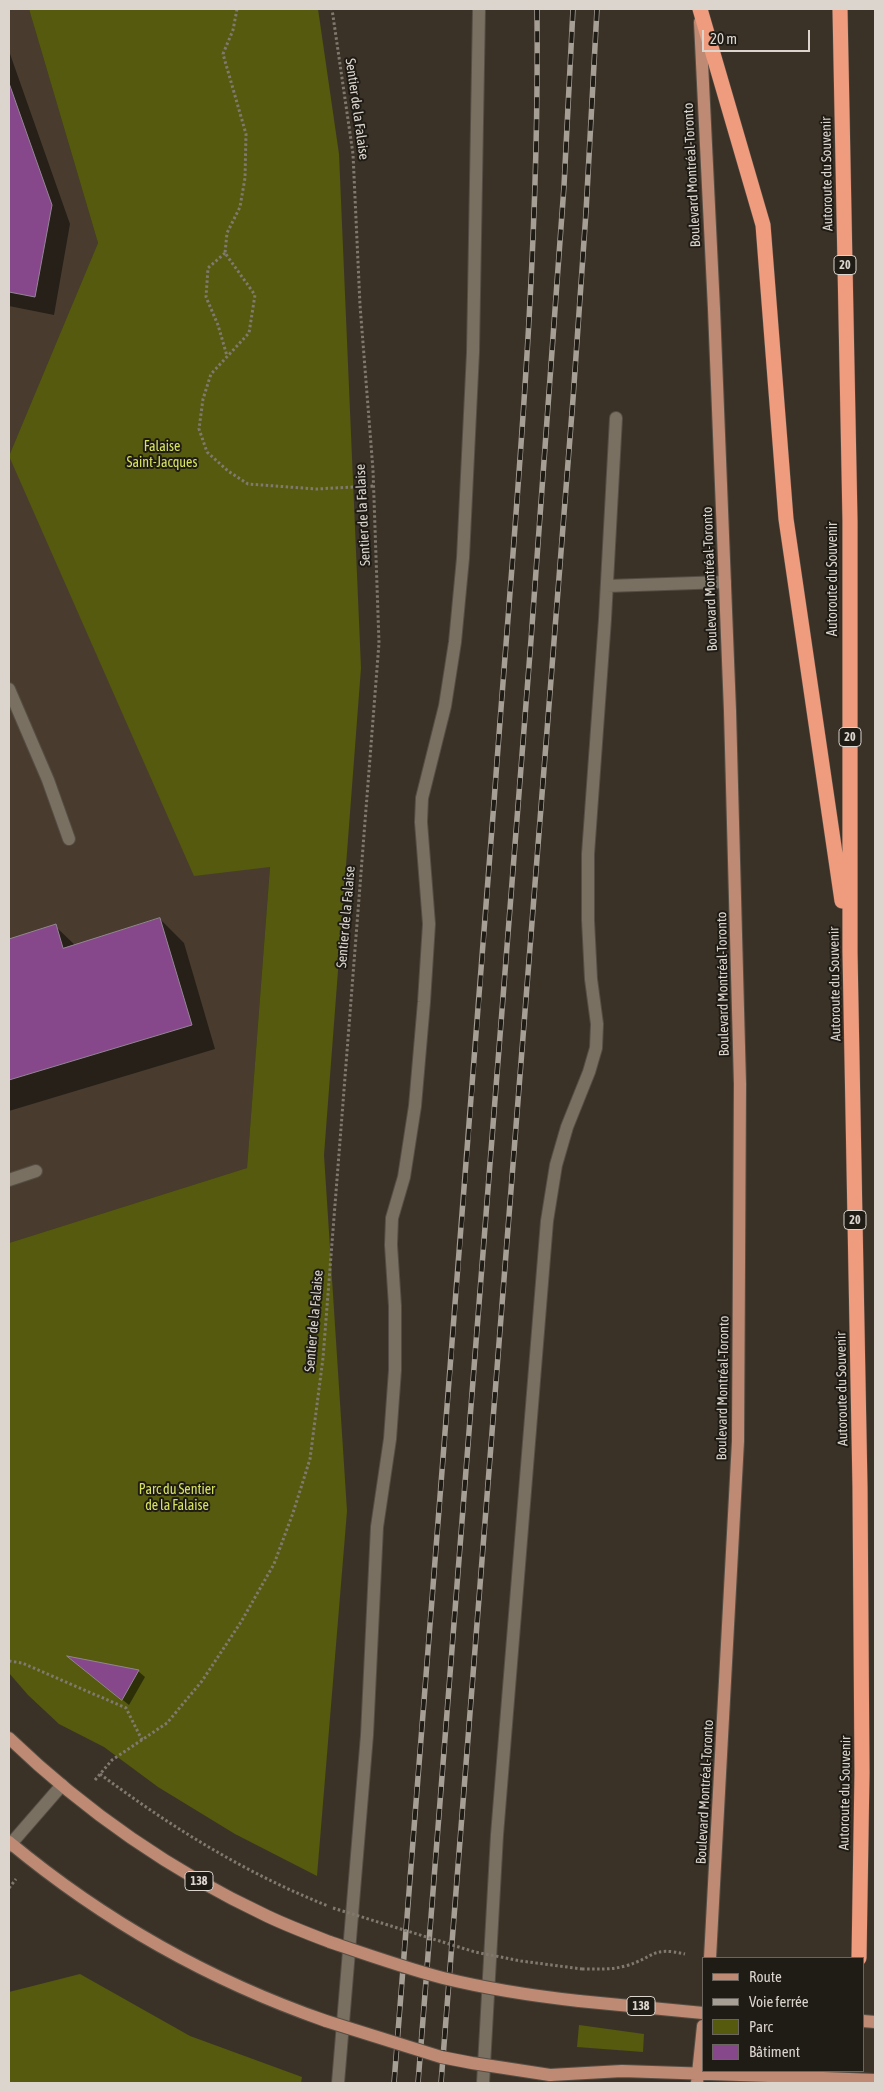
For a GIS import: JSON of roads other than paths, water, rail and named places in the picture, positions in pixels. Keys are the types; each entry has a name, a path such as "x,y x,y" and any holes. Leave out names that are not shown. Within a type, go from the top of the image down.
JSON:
{"highway":[{"path":"700,9 763,225 786,519 850,952"},
{"name":"Autoroute du Souvenir","path":"840,9 850,521 850,952 860,1487 862,1773 859,1957"}],"main road":[{"name":"Boulevard Montréal-Toronto","path":"700,9 735,822 740,1084 738,1441 710,1957"},
{"name":"138","path":"9,1738 91,1810 135,1841 199,1881 268,1916 330,1942 445,1978 510,1991 579,2001 702,2013"},
{"path":"9,1844 108,1915 191,1964 230,1984 326,2021 441,2057 472,2064 550,2075 622,2071 697,2079 770,2076 875,2080"},
{"path":"697,2079 702,2035"},
{"path":"550,2075 564,2083"}],"street":[{"path":"338,2083 367,1735 377,1527 390,1439 396,1370 395,1306 391,1245 392,1218 404,1177 415,1106 424,1002 428,924 421,822 422,798 445,706 456,642 463,558 473,352 479,9"},
{"path":"483,2083 497,1836 547,1221 556,1165 567,1127 589,1072 596,1048 597,1024 588,920 588,854 607,586 616,418"},
{"path":"607,586 725,582"},
{"path":"9,689 48,780 69,839"},
{"path":"9,1180 36,1171"},
{"path":"9,1844 62,1786"}],"railway":[{"path":"394,2083 524,406 534,208 537,9"},
{"path":"418,2083 531,640 564,186 573,9"},
{"path":"441,2083 573,399 597,9"}],"park label":[{"name":"Falaise Saint-Jacques","path":"162,456"},
{"name":"Parc du Sentier de la Falaise","path":"177,1498"}]}
